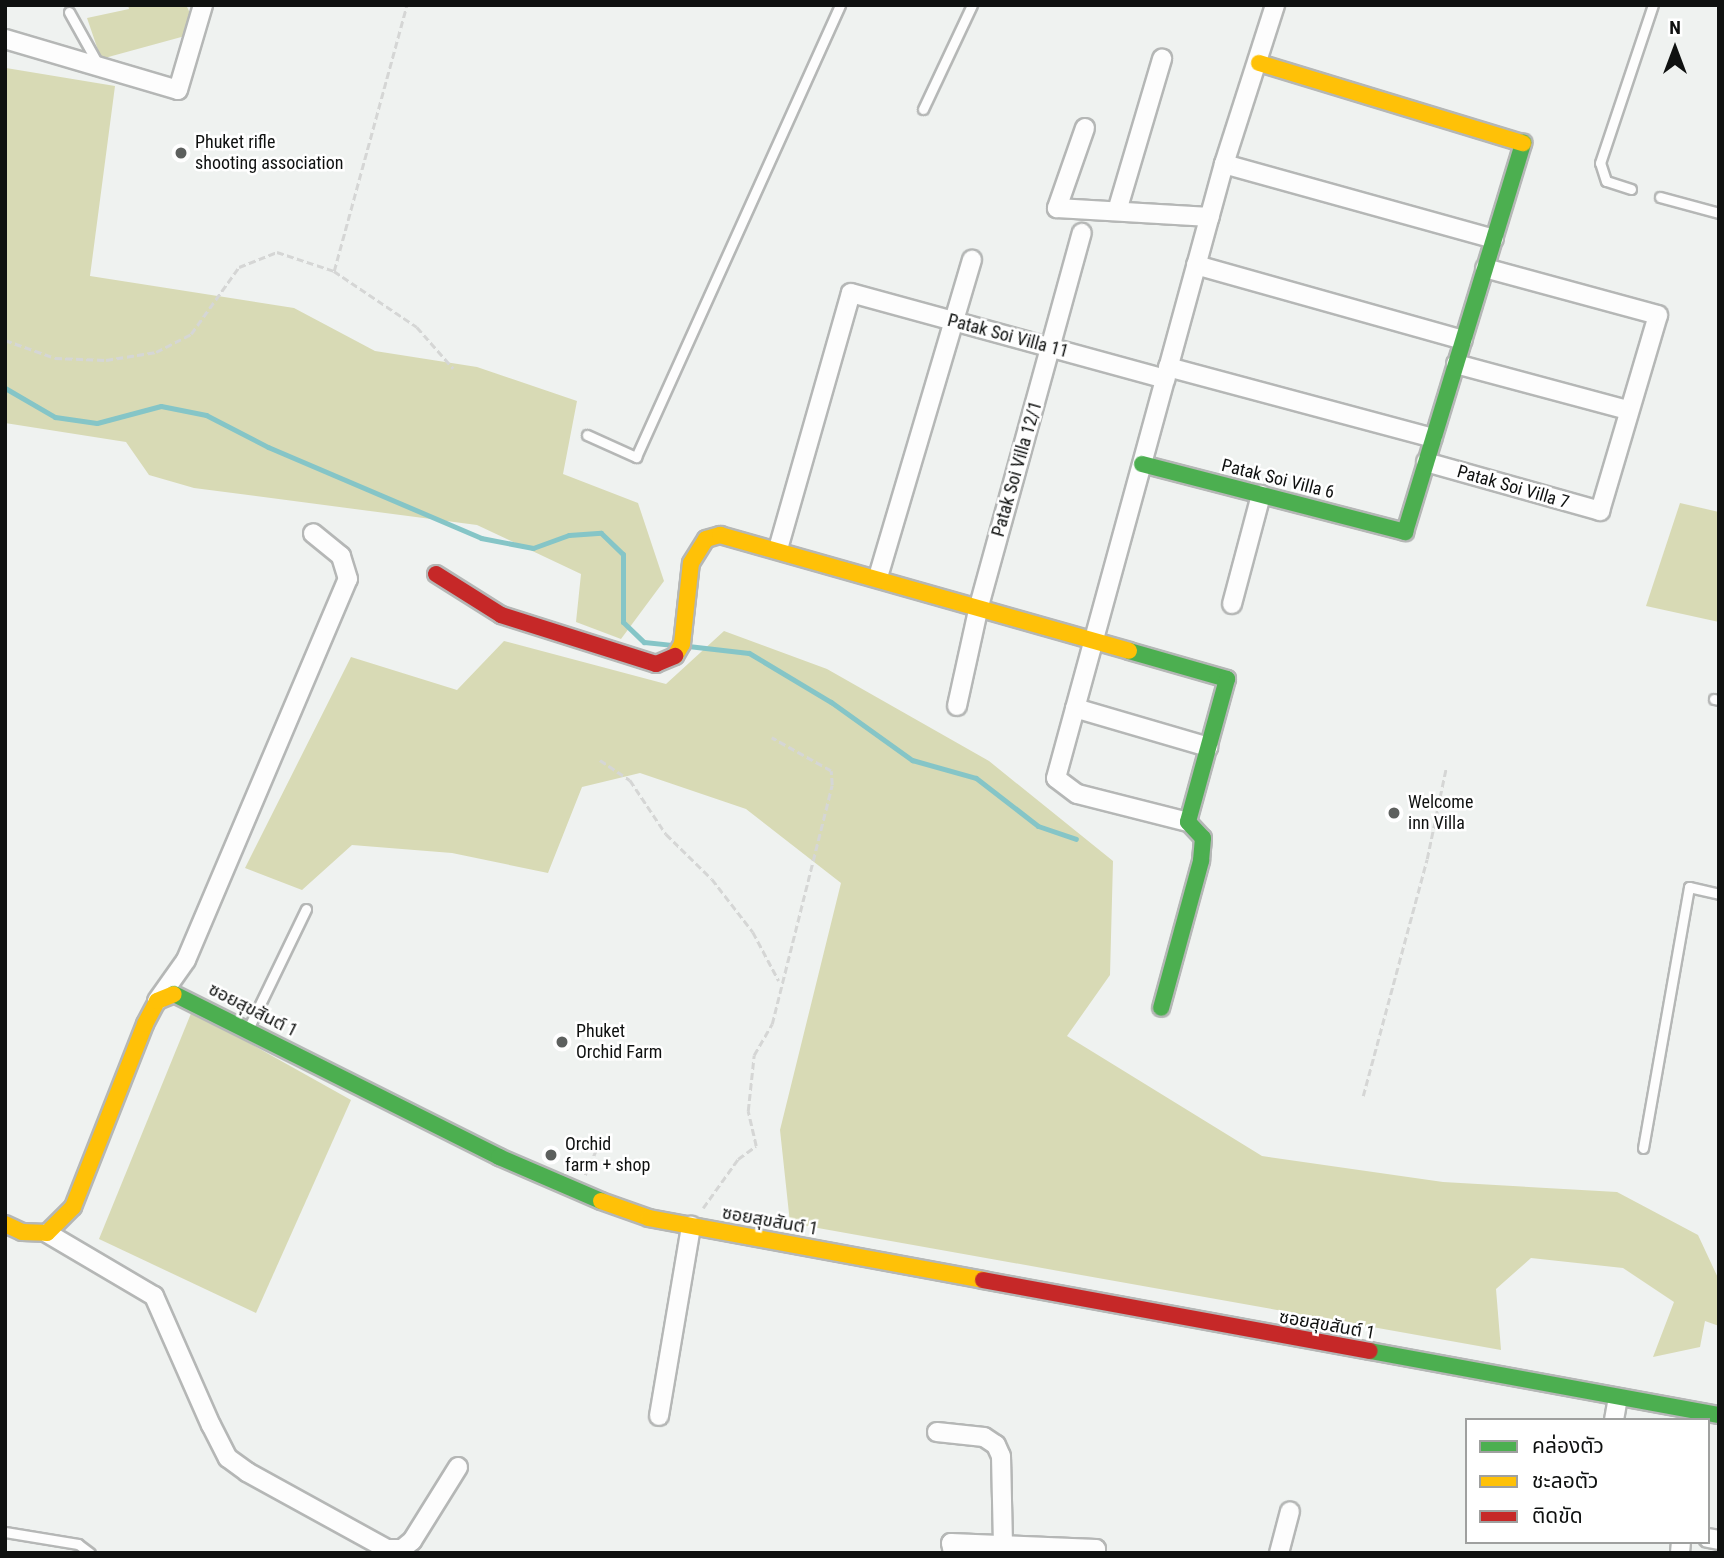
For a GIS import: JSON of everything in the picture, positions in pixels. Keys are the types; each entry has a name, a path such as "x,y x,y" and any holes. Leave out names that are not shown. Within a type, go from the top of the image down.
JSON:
{"street":[{"path":"5,39 98,64 178,90 203,5"},
{"path":"1161,1008 1201,861 1203,838 1188,822 1077,794 1056,778 1224,164 1259,63 1275,5"},
{"path":"1118,211 1162,59"},
{"path":"1259,63 1524,140 1426,462"},
{"path":"1085,128 1057,208 1210,217"},
{"path":"1224,164 1493,239"},
{"name":"Patak Soi Villa 12/1","path":"957,706 979,606 1082,233"},
{"path":"878,578 972,260"},
{"path":"1196,265 1463,340"},
{"path":"1456,364 1628,410 1658,315 1485,268"},
{"name":"Patak Soi Villa 11","path":"778,549 851,293 1051,348 1167,373 1433,438"},
{"name":"Patak Soi Villa 7","path":"1426,462 1600,511 1628,410"},
{"name":"Patak Soi Villa 6","path":"1142,464 1405,532 1426,462"},
{"path":"1232,604 1261,495"},
{"path":"47,1233 73,1207 157,1000 186,960 348,579 341,556 313,533"},
{"path":"436,574 501,615 656,664 680,648 691,563 706,538 728,537 1094,638 1227,679 1188,822"},
{"path":"1075,708 1209,747"},
{"name":"ซอยสุขสันต์ 1","path":"157,1000 177,993 574,1192 649,1218 1719,1415"},
{"path":"5,1224 22,1232 47,1233 154,1296 211,1425 229,1458 247,1472 387,1549 402,1549 412,1541 458,1467"},
{"path":"659,1416 691,1226"},
{"path":"1614,1418 1618,1398"},
{"path":"937,1432 984,1437 996,1445 1001,1456 1003,1544"},
{"path":"1279,1553 1290,1511"},
{"path":"953,1553 951,1543 1096,1549 1096,1553"}],"lane":[{"path":"587,435 636,457 840,5"},
{"path":"923,109 972,5"},
{"path":"1631,189 1606,181 1600,163 1653,5"},
{"path":"69,12 98,64"},
{"path":"1660,197 1719,213"},
{"path":"1643,1148 1689,887 1719,894"},
{"path":"248,1029 306,909"},
{"path":"5,1532 78,1544 90,1553"}],"path":[{"path":"334,271 407,5"},
{"path":"5,340 55,358 106,360 156,352 191,334 239,268 277,252 334,271 417,327 453,368"},
{"path":"691,1226 738,1159 756,1146 748,1087 754,1055 772,1024 779,981 832,785 831,771 772,738"},
{"path":"600,760 630,780 666,834 712,879 753,932 779,981"},
{"path":"1363,1096 1427,859 1446,768"},
{"path":"574,1192 596,1150"}],"green space":[{"path":"128,5 186,5 190,13 185,36 101,59 87,18 129,9"},
{"path":"6,68 115,86 90,276 294,308 375,351 477,367 577,401 563,474 638,503 664,581 621,639 576,622 581,574 477,525 194,488 149,475 126,442 5,423"},
{"path":"1680,503 1719,512 1719,622 1646,606"},
{"path":"724,631 827,669 989,761 1113,861 1110,975 1067,1036 1262,1156 1443,1182 1617,1192 1698,1235 1719,1280 1719,1326 1705,1321 1700,1347 1653,1357 1674,1302 1623,1268 1531,1258 1496,1289 1501,1350 790,1223 780,1130 841,883 746,809 640,773 582,787 548,873 452,853 352,845 302,890 245,868 351,657 457,690 504,641 666,684"},
{"path":"192,1011 351,1100 256,1313 99,1239"}],"waterway":[{"path":"5,388 55,417 97,423 161,406 206,415 268,447 481,538 533,548 569,535 601,533 623,554 623,622 644,642 674,645"},
{"path":"688,646 749,653 831,702 912,760 976,778 1038,826 1076,839"}],"traffic: fast":[{"path":"1142,464 1405,532 1523,143"},
{"path":"1129,651 1227,679 1188,822 1203,838 1201,861 1161,1008"},
{"path":"174,994 499,1157 601,1201"},
{"path":"1370,1351 1719,1415"}],"traffic: slow":[{"path":"1259,63 1523,143"},
{"path":"675,656 682,644 691,563 706,539 720,535 1129,651"},
{"path":"5,1224 22,1232 47,1233 73,1207 145,1024 157,1001 174,994"},
{"path":"601,1201 649,1218 983,1280"}],"traffic: jam":[{"path":"436,574 501,615 656,664 675,656"},
{"path":"983,1280 1370,1351"}],"place":[{"name":"Phuket rifle shooting association","path":"181,153"},
{"name":"Welcome inn Villa","path":"1394,813"},
{"name":"Phuket Orchid Farm","path":"562,1042"},
{"name":"Orchid farm + shop","path":"551,1155"}]}
